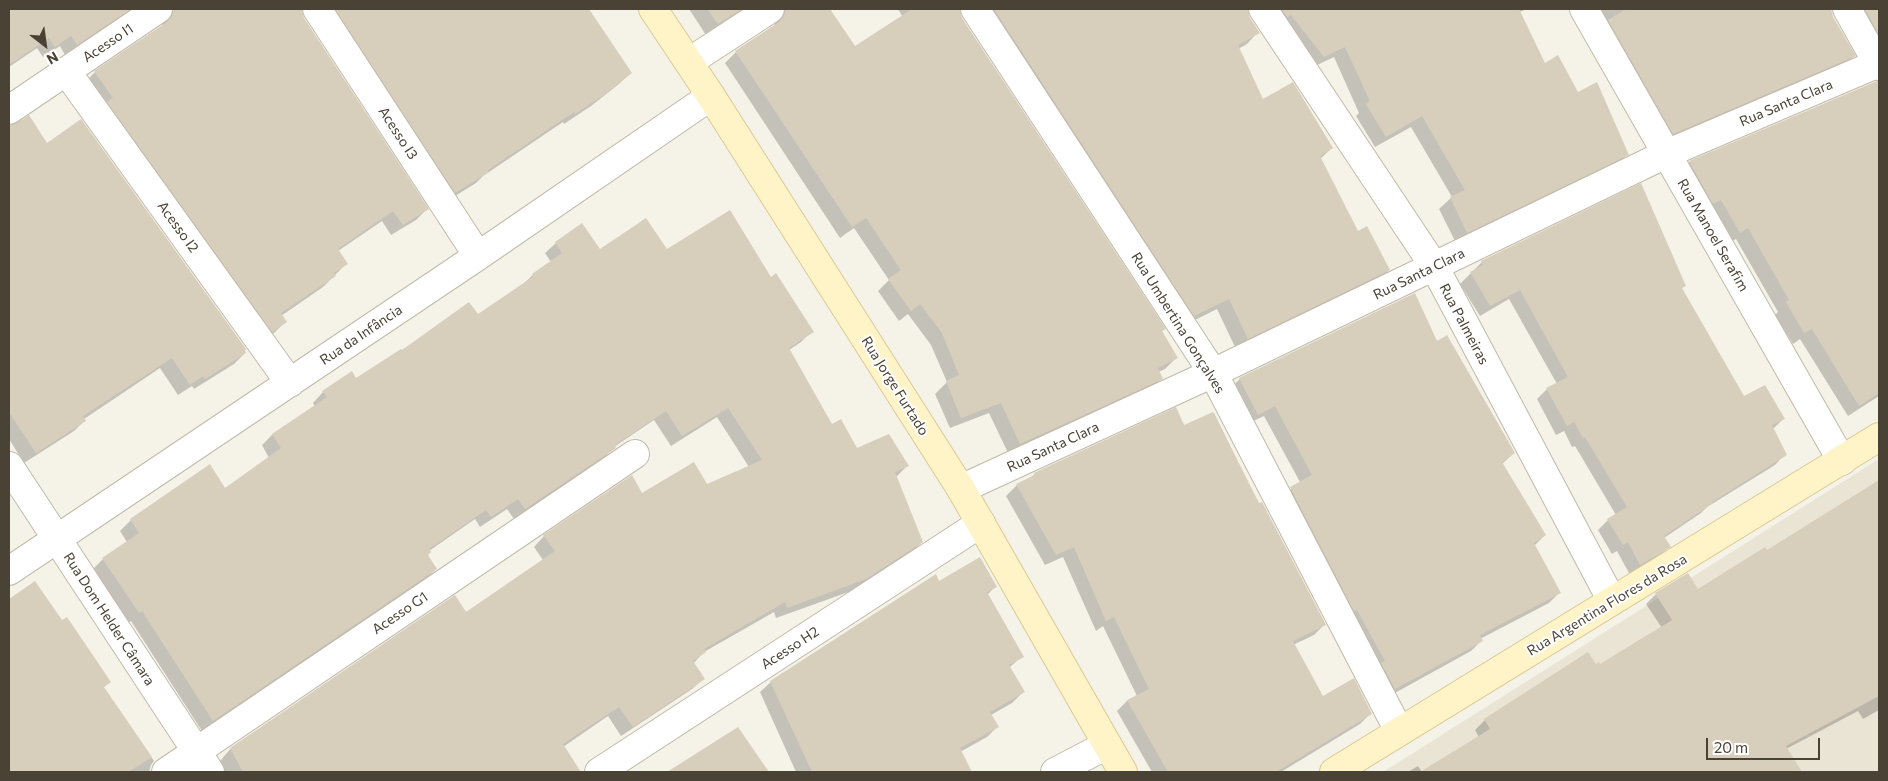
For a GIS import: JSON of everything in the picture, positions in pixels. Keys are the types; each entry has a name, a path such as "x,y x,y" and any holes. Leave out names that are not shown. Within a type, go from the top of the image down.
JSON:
{"street":[{"name":"Acesso I1","path":"9,110 158,9"},
{"name":"Acesso I3","path":"317,9 478,256"},
{"name":"Rua Jorge Furtado","path":"653,9 711,96 961,489 1123,772"},
{"path":"689,62 770,9"},
{"name":"Rua Umbertina Gonçalves","path":"975,9 1213,373 1399,732"},
{"name":"Rua Palmeiras","path":"1263,9 1434,266 1612,602"},
{"name":"Rua Manoel Serafim","path":"1584,9 1842,460"},
{"path":"1847,9 1879,64"},
{"name":"Rua Santa Clara","path":"961,489 1213,373 1666,154 1879,64"},
{"name":"Acesso I2","path":"66,71 290,383"},
{"name":"Rua da Infância","path":"9,571 478,256 711,96"},
{"name":"Rua Argentina Flores da Rosa","path":"1334,772 1879,437"},
{"name":"Acesso G1","path":"166,772 203,762 635,454"},
{"name":"Rua Dom Helder Câmara","path":"9,466 203,762"},
{"name":"Acesso H2","path":"599,772 981,523"},
{"path":"1055,772 1107,746"}],"shaded area":[{"path":"1879,459 1879,772 1383,772"}],"building":[{"path":"9,9 131,9 77,45 71,36 55,47 49,38 9,65"},
{"path":"173,9 302,9 304,18 429,209 403,225 393,211 338,249 348,264 334,273 336,276 281,313 287,322 272,332 107,102 113,98 94,71 167,22 172,16"},
{"path":"335,9 589,9 632,73 604,95 575,114 574,112 488,170 489,172 455,193"},
{"path":"707,9 742,9 718,24"},
{"path":"786,9 830,9 855,46 912,9 960,9 962,18 1166,329 1162,331 1178,358 1158,368 1163,379 1020,444 1001,403 961,418 946,381 959,375 942,333 920,304 911,311 888,279 901,270 866,218 852,227 735,51 779,22 784,16"},
{"path":"994,9 1248,9 1250,18 1260,33 1238,45 1263,99 1293,82 1333,148 1320,156 1358,231 1367,226 1390,270 1248,339 1229,299 1194,316"},
{"path":"1282,9 1519,9 1545,63 1558,55 1578,92 1597,82 1629,155 1467,233 1450,197 1465,190 1422,116 1386,137 1366,104 1370,101 1345,47 1324,57 1291,15 1287,17"},
{"path":"1626,9 1831,9 1833,17 1856,56 1673,134 1608,20"},
{"path":"1865,9 1879,9 1879,35"},
{"path":"1877,81 1879,82 1879,393 1859,406 1812,329 1804,333 1786,302 1789,300 1748,228 1740,233 1721,200 1713,204 1689,161"},
{"path":"29,115 47,143 81,119 246,349 246,353 205,379 203,376 190,385 172,358 83,416 86,421 36,453 9,412 9,125 18,123"},
{"path":"1641,183 1686,286 1682,288 1744,396 1765,385 1785,419 1772,425 1787,455 1712,502 1664,536 1671,547 1640,565 1628,542 1623,545 1607,519 1627,507 1585,437 1583,438 1574,422 1567,426 1546,388 1568,377 1520,290 1490,306 1470,272 1483,265 1481,261"},
{"path":"730,210 771,277 776,273 814,332 789,348 832,424 841,419 857,448 889,434 909,466 895,472 923,542 866,579 787,608 785,602 704,649 706,652 693,661 705,679 633,727 619,707 563,744 581,772 243,772 230,748 455,595 466,612 555,551 543,535 632,475 642,493 694,462 707,484 762,460 728,408 682,436 666,411 615,445 616,448 525,509 518,499 491,517 486,510 429,549 431,552 428,555 437,569 213,721 142,611 139,613 102,558 139,533 130,519 210,464 225,488 281,448 272,434 327,397 322,391 352,371 356,378 402,350 469,302 478,314 534,276 532,274 562,253 555,242 582,223 600,249 646,218 667,249"},
{"path":"1415,293 1437,341 1447,335 1515,453 1502,462 1546,535 1534,543 1561,593 1480,635 1483,641 1395,689 1381,663 1385,661 1357,610 1354,611 1290,487 1312,475 1275,406 1258,415 1239,378"},
{"path":"1176,407 1184,425 1213,412 1259,503 1262,502 1326,625 1293,641 1323,696 1354,678 1372,714 1276,772 1168,772 1127,700 1149,689 1114,617 1106,621 1074,547 1056,555 1016,484 1035,475 1034,473"},
{"path":"1879,480 1879,696 1786,746 1802,772 1420,772 1490,729 1484,719 1588,652 1596,664 1599,662 1600,664 1672,620 1655,593 1688,573 1698,589 1765,547 1767,550"},
{"path":"980,557 997,587 987,592 1024,657 1009,665 1025,692 990,712 999,727 960,748 972,772 812,772 770,681 936,574 939,581"},
{"path":"35,581 62,620 67,617 111,682 104,687 152,757 128,772 9,772 9,599"},
{"path":"738,727 769,772 667,772"}]}
